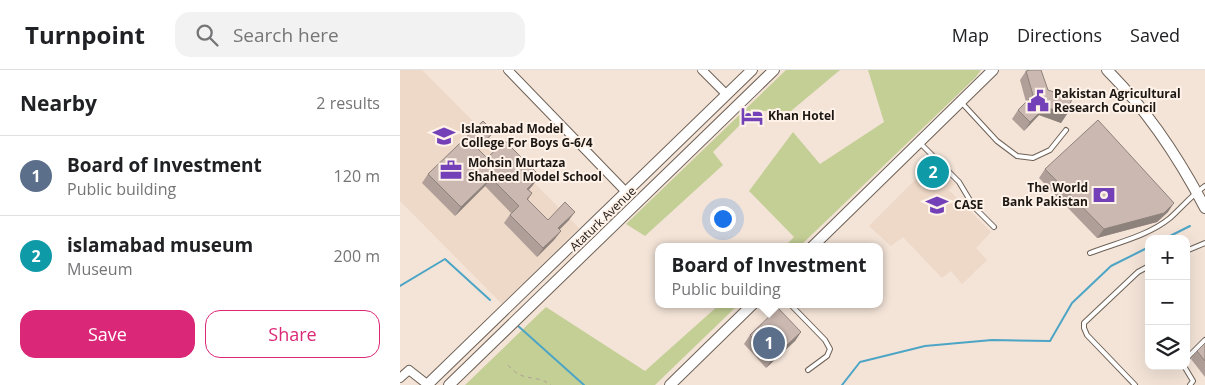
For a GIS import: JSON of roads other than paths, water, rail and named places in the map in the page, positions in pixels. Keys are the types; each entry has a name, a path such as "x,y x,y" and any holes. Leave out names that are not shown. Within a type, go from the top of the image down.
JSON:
{"street":[{"path":"508,70 627,192"},
{"path":"702,70 726,94"},
{"name":"Ataturk Avenue","path":"427,385 752,70"},
{"name":"Ataturk Avenue","path":"449,385 774,70"},
{"path":"816,243 993,70"},
{"path":"1107,70 1142,109 1201,189 1205,208"},
{"path":"603,215 614,225"},
{"path":"670,385 749,308"},
{"path":"400,378 409,370 427,385"}],"lane":[{"path":"961,102 997,141 1017,156 1033,158 1050,150 1066,130"},
{"path":"920,143 959,182 974,207 994,227"},
{"path":"1090,253 1147,231 1170,218 1201,189"},
{"path":"1190,249 1205,243"},
{"path":"1135,385 1087,335 1084,323 1138,272 1145,268"},
{"path":"794,308 825,340 830,349 827,356 808,370"},
{"path":"1190,355 1205,340"},
{"path":"1186,370 1193,381 1190,385"}],"waterway":[{"path":"1172,235 1190,226"},
{"path":"842,385 860,362 925,346 992,340 1050,341 1072,303 1111,266 1145,249"},
{"path":"400,286 445,259 490,300"},
{"path":"517,325 584,385"}],"place":[{"name":"Pakistan Agricultural Research Council","path":"1038,101"},
{"name":"Khan Hotel","path":"752,116"},
{"name":"Islamabad Model College For Boys G-6/4","path":"444,136"},
{"name":"Mohsin Murtaza Shaheed Model School","path":"451,170"},
{"name":"islamabad museum","path":"933,172"},
{"name":"The World Bank Pakistan","path":"1104,195"},
{"name":"CASE","path":"937,205"},
{"name":"Board of Investment","path":"769,343"}]}
